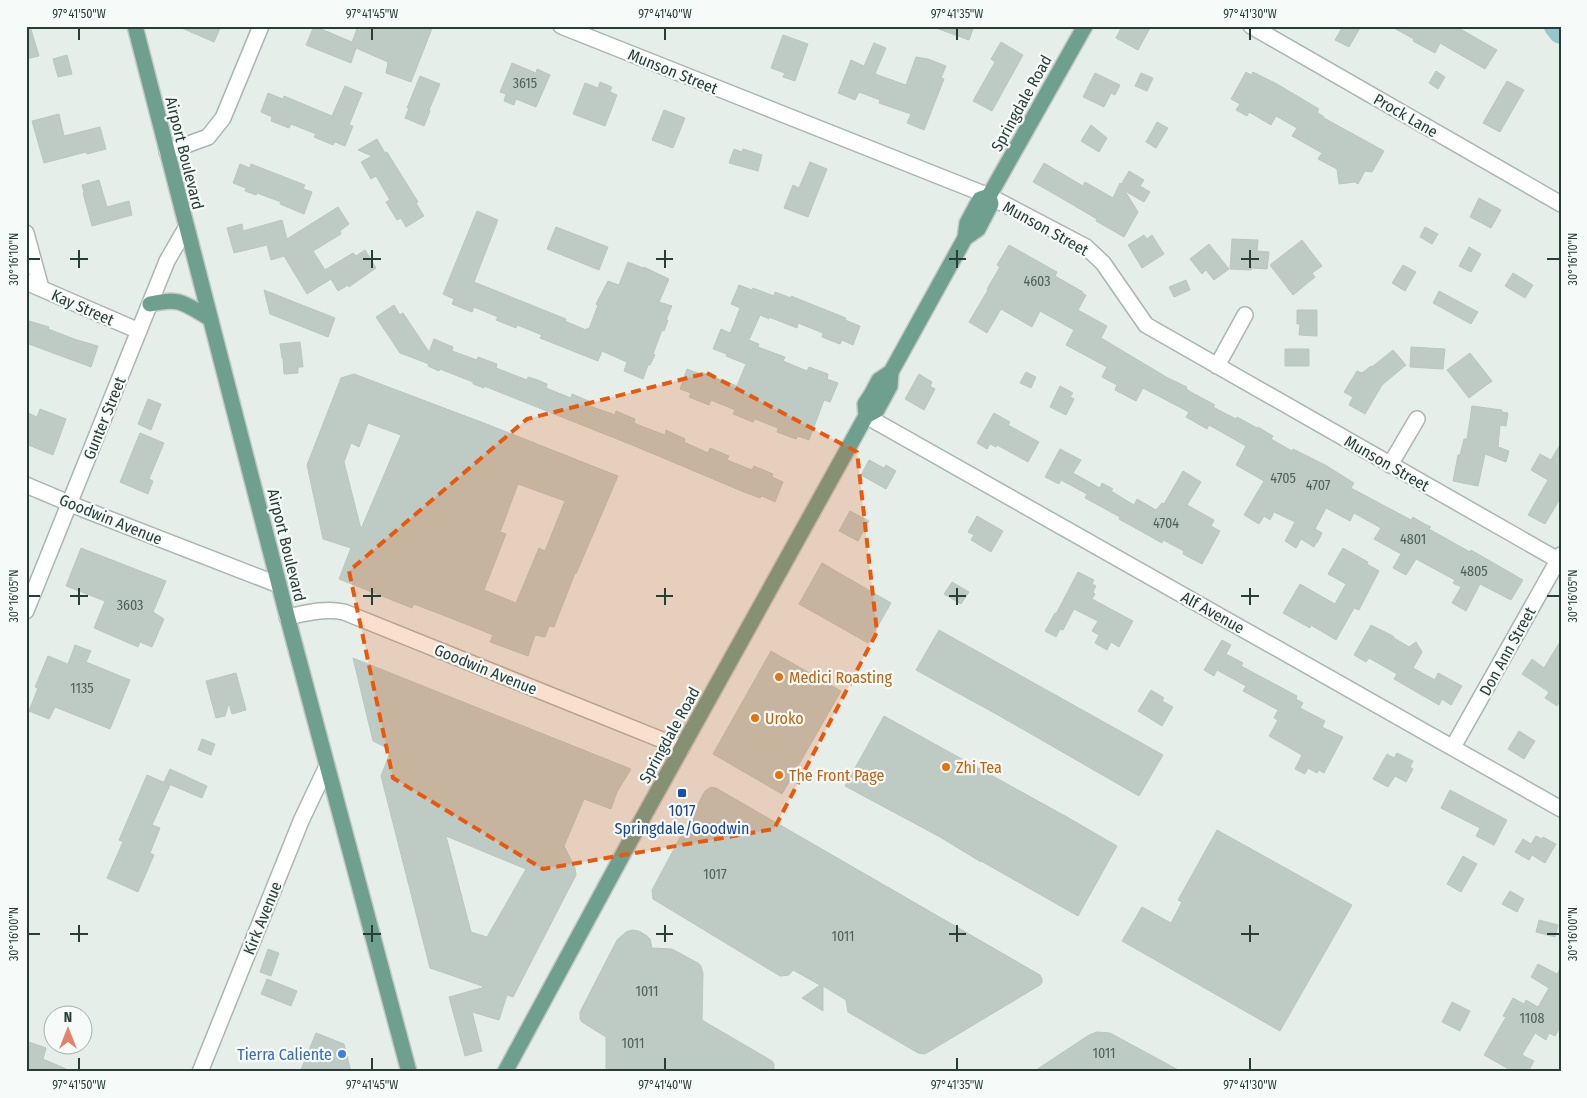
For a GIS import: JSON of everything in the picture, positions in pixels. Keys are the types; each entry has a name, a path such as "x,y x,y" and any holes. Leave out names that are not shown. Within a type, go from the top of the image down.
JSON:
{"main road":[{"name":"Airport Boulevard","path":"135,26 287,617 409,1072"},
{"name":"Springdale Road","path":"505,1072 866,416 865,404 879,380 890,372 965,238 968,223 980,199 989,196 1084,26"},
{"path":"150,304 168,300 179,301 209,318"}],"street":[{"path":"167,152 208,137 223,118 260,26"},
{"name":"Munson Street","path":"560,26 989,196 1086,247 1103,263 1146,325 1390,466 1559,557"},
{"name":"Prock Lane","path":"1251,26 1561,204"},
{"name":"Gunter Street","path":"26,611 166,261 186,228"},
{"path":"26,233 41,288"},
{"name":"Kay Street","path":"26,282 139,331"},
{"path":"1217,366 1245,315"},
{"name":"Alf Avenue","path":"866,416 1561,809"},
{"path":"1390,466 1417,419"},
{"name":"Goodwin Avenue","path":"26,485 279,585"},
{"name":"Don Ann Street","path":"1453,747 1559,557"},
{"name":"Goodwin Avenue","path":"287,617 313,611 331,610 344,612 682,748"},
{"name":"Kirk Avenue","path":"200,1072 298,830 327,766"}],"highlighted area":[{"path":"707,373 857,452 877,632 774,829 543,869 393,778 349,571 527,419"}],"building":[{"path":"26,26 30,26 39,56 26,59"},
{"path":"177,26 221,26 214,42"},
{"path":"314,26 352,42 357,29 360,31 361,26 433,26 411,82 386,73 388,62 356,48 351,63 306,45"},
{"path":"936,26 974,26 969,40 936,28"},
{"path":"1122,26 1151,26 1138,50 1116,38"},
{"path":"1343,26 1361,26 1349,47 1335,40"},
{"path":"1390,26 1455,26 1497,50 1485,69 1440,43 1435,53"},
{"path":"783,35 808,44 795,81 783,77 785,73 771,68"},
{"path":"1001,42 1023,55 992,111 973,101 995,62 991,59"},
{"path":"874,43 886,48 875,74 906,85 916,57 928,59 946,66 941,78 944,79 924,130 907,123 911,114 879,103 880,100 859,92 855,100 838,93 851,60 864,66"},
{"path":"67,55 72,74 58,77 53,59"},
{"path":"512,63 536,73 537,69 550,75 536,107 516,99 514,105 504,101 506,94 500,92"},
{"path":"1436,71 1445,77 1438,89 1429,83"},
{"path":"1246,72 1251,75 1253,72 1277,84 1319,109 1317,112 1324,118 1384,151 1372,172 1365,171 1358,184 1355,182 1339,184 1337,169 1318,159 1322,153 1292,136 1297,128 1276,116 1271,125 1249,112 1247,116 1236,110 1240,104 1231,99"},
{"path":"1095,73 1120,85 1115,95 1111,93 1104,107 1083,97"},
{"path":"1141,73 1153,78 1147,91 1135,86"},
{"path":"420,76 440,84 424,126 405,118"},
{"path":"1507,81 1524,90 1500,132 1483,123"},
{"path":"600,82 612,87 610,92 617,95 605,126 573,114 585,83 598,88"},
{"path":"345,86 362,93 349,125 353,126 345,146 335,142 333,145 314,137 316,134 291,124 289,128 271,121 272,117 261,112 268,93 283,99 284,96 332,116"},
{"path":"664,110 685,118 673,148 652,140"},
{"path":"59,114 64,136 100,127 106,149 44,163 32,121"},
{"path":"1157,122 1168,128 1156,148 1146,142"},
{"path":"1091,125 1107,138 1099,152 1081,141"},
{"path":"377,139 418,202 416,203 424,216 406,227 401,218 397,220 386,202 390,200 376,176 371,179 361,162 372,156 358,150"},
{"path":"734,149 742,152 743,149 762,155 758,171 729,163"},
{"path":"810,162 827,169 808,217 784,208 793,185 799,188"},
{"path":"1044,163 1083,186 1085,182 1113,198 1120,183 1121,185 1129,171 1144,180 1140,186 1150,192 1144,202 1125,191 1138,212 1124,237 1033,182"},
{"path":"240,164 250,168 251,164 305,185 303,189 312,192 304,214 280,204 281,202 257,193 256,195 245,191 246,188 233,183"},
{"path":"99,180 107,207 129,201 132,215 92,226 82,185"},
{"path":"1479,198 1501,210 1491,228 1470,217"},
{"path":"338,207 349,224 340,231 341,234 313,251 325,270 353,253 356,256 365,250 376,268 349,287 348,285 338,291 331,279 307,294 284,256 271,260 267,245 234,253 227,228 242,224 243,231 282,220 287,239"},
{"path":"477,211 498,220 474,282 566,319 565,321 586,330 587,328 589,329 598,305 596,304 608,281 619,285 628,262 644,267 669,279 659,302 672,306 664,331 662,330 653,354 655,355 650,365 648,365 643,379 624,371 627,362 602,351 598,361 540,338 542,335 517,325 516,328 496,320 498,317 474,307 472,312 452,304 454,299 443,294"},
{"path":"556,227 608,247 599,270 547,249"},
{"path":"1425,227 1438,234 1432,244 1420,237"},
{"path":"1144,235 1147,239 1152,235 1164,254 1142,268 1128,245"},
{"path":"1232,239 1258,240 1257,251 1269,252 1267,269 1230,269"},
{"path":"1302,240 1322,266 1312,273 1315,277 1293,295 1270,265"},
{"path":"1209,244 1229,269 1214,280 1206,270 1202,274 1190,259"},
{"path":"1009,245 1057,272 1055,276 1086,295 1078,310 1107,326 1101,338 1168,378 1187,387 1189,391 1215,405 1213,407 1236,419 1237,417 1258,427 1273,436 1271,439 1292,451 1293,449 1327,466 1354,483 1351,488 1411,520 1413,517 1431,527 1429,529 1470,552 1471,550 1523,580 1511,600 1480,584 1466,611 1452,603 1461,587 1453,583 1455,580 1416,559 1406,575 1393,568 1401,554 1374,539 1381,528 1354,513 1350,521 1326,508 1315,529 1322,533 1314,547 1301,539 1296,548 1285,541 1295,522 1274,512 1270,520 1264,516 1259,524 1244,515 1264,481 1236,465 1246,446 1209,425 1207,429 1186,417 1189,412 1143,388 1136,401 1115,390 1117,385 1102,377 1107,367 1066,345 1074,330 1040,311 1032,327 1001,309 987,333 969,322 1000,267 997,265"},
{"path":"1469,247 1481,254 1471,272 1459,266"},
{"path":"1403,265 1416,272 1405,291 1392,283"},
{"path":"1513,273 1533,285 1525,298 1505,286"},
{"path":"1186,280 1190,290 1174,297 1169,287"},
{"path":"739,285 774,296 775,292 791,298 791,296 846,318 845,320 860,326 853,345 842,340 840,344 822,337 823,333 798,323 797,328 760,315 749,340 759,344 758,347 785,357 783,361 807,371 809,367 828,374 827,379 838,383 830,402 824,400 809,440 798,436 796,439 777,432 778,428 755,419 753,422 733,414 735,410 711,400 709,405 689,397 691,393 680,389 687,369 737,386 746,364 713,349 721,329 730,333 732,329 740,308 731,304"},
{"path":"264,290 335,318 328,337 270,314"},
{"path":"1439,291 1478,312 1471,324 1433,303"},
{"path":"394,305 400,315 403,313 429,352 434,339 453,347 452,351 477,360 478,357 497,364 496,368 527,380 528,377 538,380 547,384 546,388 571,398 572,394 591,402 590,406 615,415 616,411 635,419 634,423 665,435 666,430 685,439 684,442 708,453 710,448 729,456 727,460 752,470 754,466 773,474 772,477 783,482 775,502 762,496 760,498 744,492 484,386 484,388 473,384 473,382 440,369 439,371 428,366 429,364 400,353 376,317"},
{"path":"1297,310 1317,310 1317,336 1299,335 1300,324 1297,324"},
{"path":"26,320 98,346 91,367 26,343"},
{"path":"300,342 303,367 298,367 298,373 284,374 280,344"},
{"path":"1411,347 1445,349 1443,369 1410,367"},
{"path":"1285,349 1309,349 1309,366 1285,366"},
{"path":"1393,350 1406,365 1382,385 1365,414 1349,405 1353,397 1344,392 1357,371 1362,373"},
{"path":"1470,353 1492,381 1469,398 1447,370"},
{"path":"1026,372 1036,377 1031,388 1020,383"},
{"path":"354,374 618,476 575,573 554,627 549,626 545,637 535,635 528,656 490,642 493,635 481,630 414,604 412,608 339,579 351,548 323,539 307,465 341,378","holes":["368,423 401,435 361,529 344,462 351,443 359,447","518,484 565,501 545,551 539,548 516,603 484,590 506,534 500,532"]},
{"path":"919,374 932,382 930,386 935,389 924,410 905,399"},
{"path":"1060,386 1073,393 1070,397 1074,399 1066,415 1050,407"},
{"path":"148,399 161,404 151,430 138,424"},
{"path":"1472,406 1502,410 1502,412 1508,413 1506,426 1500,425 1498,447 1509,451 1506,462 1485,454 1478,486 1453,481 1458,455 1460,455 1464,439 1467,439"},
{"path":"40,409 66,419 53,455 26,444 26,412 37,417"},
{"path":"994,413 1010,422 1008,425 1039,442 1028,462 997,445 996,447 990,444 987,449 977,443"},
{"path":"140,433 164,443 149,479 153,481 148,494 120,482"},
{"path":"1561,443 1561,497 1545,524 1528,515 1548,480 1531,470 1540,454 1551,460"},
{"path":"1060,449 1081,460 1073,473 1100,488 1102,483 1134,505 1137,499 1156,510 1162,503 1164,504 1183,471 1201,482 1187,505 1214,520 1211,526 1220,531 1202,564 1183,554 1184,551 1163,540 1162,543 1119,519 1120,517 1085,498 1087,494 1061,480 1059,484 1045,477"},
{"path":"869,460 884,468 886,465 896,471 886,489 861,475"},
{"path":"850,511 869,521 858,541 839,531"},
{"path":"977,516 1003,531 991,552 971,540 974,535 968,532"},
{"path":"81,548 166,581 153,612 164,619 152,647 140,642 138,647 94,628 105,601 66,586"},
{"path":"1343,548 1368,562 1367,564 1379,571 1359,610 1354,608 1336,640 1311,625 1310,628 1283,613 1300,584 1335,604 1346,584 1328,574"},
{"path":"822,563 891,603 868,643 799,604"},
{"path":"1078,572 1094,580 1092,584 1096,586 1092,599 1133,621 1119,647 1111,642 1107,650 1095,643 1099,635 1092,631 1098,621 1074,609 1063,630 1060,629 1056,637 1045,631"},
{"path":"952,582 969,592 961,604 944,594"},
{"path":"1371,625 1393,636 1409,647 1416,642 1422,652 1413,668 1435,680 1438,673 1462,686 1451,705 1442,699 1439,705 1394,679 1397,674 1369,658 1366,662 1354,655"},
{"path":"939,630 1163,755 1139,796 916,670"},
{"path":"1222,640 1231,645 1226,654 1243,663 1241,666 1297,696 1296,699 1303,703 1300,708 1325,721 1322,727 1343,737 1324,773 1319,770 1317,773 1308,768 1305,774 1295,769 1302,755 1269,736 1278,720 1274,718 1278,710 1243,691 1246,686 1217,670 1214,676 1204,670"},
{"path":"1561,640 1561,700 1557,706 1545,698 1549,692 1522,674 1532,659 1544,668"},
{"path":"75,645 91,651 86,662 130,680 110,729 55,707 49,719 29,711 38,688 35,687 48,656 68,664"},
{"path":"771,651 841,691 782,794 713,754"},
{"path":"353,658 631,769 617,792 611,809 584,799 564,846 575,868 576,875 513,997 507,995 499,1020 472,1012 482,1051 465,1056 449,997 485,987 430,968 381,776 391,750 373,741","holes":["446,836 526,869 487,937 471,932"]},
{"path":"236,673 246,710 232,714 229,703 225,716 216,718 206,681"},
{"path":"1151,690 1164,698 1162,701 1173,707 1162,726 1138,711"},
{"path":"884,716 1117,846 1078,916 940,837 845,786"},
{"path":"1519,731 1535,741 1524,759 1508,749"},
{"path":"202,739 215,744 211,755 198,750"},
{"path":"1397,753 1413,761 1410,767 1413,769 1406,782 1395,776 1388,787 1373,779 1387,754 1394,758"},
{"path":"170,769 207,786 202,798 164,782"},
{"path":"147,775 170,785 152,825 160,828 150,853 154,855 138,892 107,878 123,842 119,840"},
{"path":"711,787 716,788 1040,975 1042,982 1040,985 925,1054 918,1053 848,1012 846,1000 823,986 823,1011 802,998 820,985 793,970 789,975 780,976 653,899 652,890 705,791"},
{"path":"1450,790 1507,820 1494,845 1476,836 1480,828 1441,808"},
{"path":"1217,830 1352,905 1280,1031 1122,941 1142,907 1171,923 1182,902 1178,900"},
{"path":"1536,836 1542,839 1543,837 1556,844 1545,863 1532,855 1529,860 1515,852 1523,839 1531,844"},
{"path":"1463,856 1477,864 1461,892 1447,884"},
{"path":"1510,891 1524,899 1517,912 1502,904"},
{"path":"1539,920 1558,925 1555,937 1536,932"},
{"path":"632,930 639,931 647,936 650,939 652,948 672,949 701,966 703,974 702,1020 772,1061 774,1072 606,1072 606,1037 582,1022 580,1012 617,940 626,932"},
{"path":"268,949 279,953 271,976 260,972"},
{"path":"1538,964 1557,974 1561,968 1561,1026 1555,1036 1549,1033 1546,1040 1535,1033 1522,1055 1534,1061 1528,1072 1514,1072 1484,1055 1506,1017 1503,1016 1513,998 1524,1004 1526,1000 1538,1007 1549,988 1531,977"},
{"path":"267,979 297,991 291,1006 261,994"},
{"path":"1452,1002 1470,1011 1460,1031 1442,1022"},
{"path":"1097,1032 1110,1033 1182,1072 1033,1072 1089,1035"},
{"path":"316,1033 344,1044 351,1072 300,1072"},
{"path":"26,1041 42,1047 43,1059 73,1072 26,1072"}],"waterway":[{"path":"1557,26 1561,31"}],"place":[{"name":"Medici Roasting","path":"779,677"},
{"name":"Uroko","path":"755,718"},
{"name":"Zhi Tea","path":"946,767"},
{"name":"The Front Page","path":"779,775"},
{"name":"1017 Springdale/Goodwin","path":"682,793"},
{"name":"Tierra Caliente","path":"342,1054"}]}
